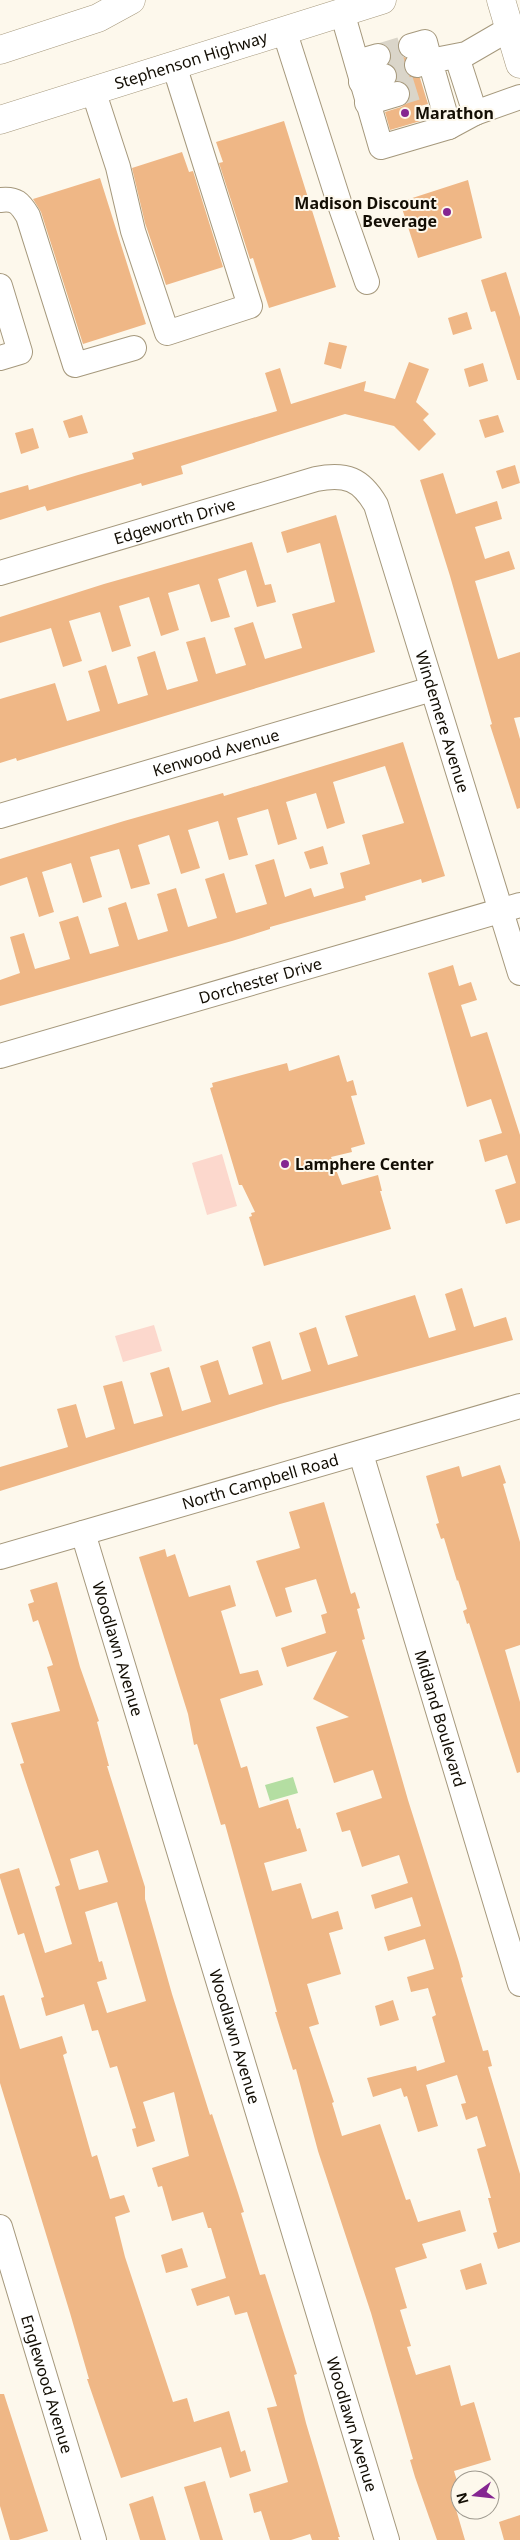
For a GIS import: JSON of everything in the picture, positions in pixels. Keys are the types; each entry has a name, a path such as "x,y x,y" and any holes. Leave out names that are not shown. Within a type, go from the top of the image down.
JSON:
{"main road":[{"path":"0,36 117,0"},
{"path":"0,50 98,18 131,0"},
{"name":"Stephenson Highway","path":"0,120 284,30 331,6 382,0"},
{"path":"501,0 520,64"},
{"path":"142,75 176,46 331,6"}],"street":[{"path":"331,6 449,127"},
{"path":"396,74 457,57 509,28"},
{"path":"284,30 339,202 368,282"},
{"path":"457,57 475,113"},
{"path":"93,90 118,166 132,231 167,334 250,306 174,65"},
{"path":"396,74 381,147 449,127 475,113 520,97"},
{"path":"0,200 12,199 20,203 28,216 75,365 134,348"},
{"path":"0,286 20,352 0,358"},
{"name":"Edgeworth Drive","path":"0,573 316,479 327,477 351,479"},
{"name":"Windemere Avenue","path":"351,479 361,484 376,505 432,689 510,908 520,973"},
{"name":"Kenwood Avenue","path":"0,816 432,689"},
{"name":"Dorchester Drive","path":"0,1056 510,908"},
{"name":"North Campbell Road","path":"0,1557 361,1454 520,1406"},
{"name":"Midland Boulevard","path":"361,1454 520,1984"},
{"name":"Woodlawn Avenue","path":"84,1533 387,2540"},
{"name":"Englewood Avenue","path":"0,2227 94,2540"}],"shaded area":[{"path":"222,1154 237,1206 207,1215 192,1163"},
{"path":"154,1325 162,1351 123,1362 115,1336"},
{"path":"293,1777 298,1793 270,1801 265,1785"}],"building":[{"path":"398,46 401,56 406,58 404,69 408,75 420,78 428,104 420,106 424,120 390,130 385,112 401,107 407,103 410,97 407,84 397,81 397,72 389,64 391,59 389,48"},
{"path":"284,121 336,287 269,308 253,258 250,259 219,163 223,162 216,142"},
{"path":"182,152 189,172 193,171 223,267 166,285 145,223 132,168"},
{"path":"100,178 146,324 83,344 41,212 33,199"},
{"path":"468,180 482,238 418,258 400,202"},
{"path":"506,272 520,317 520,380 517,380 495,311 491,312 481,280"},
{"path":"467,312 472,329 453,335 448,318"},
{"path":"329,342 347,346 341,369 324,364"},
{"path":"409,362 429,369 416,402 429,414 423,420 436,434 419,451 394,426 345,414 181,466 183,474 142,486 141,483 47,511 45,506 0,520 0,493 28,485 29,490 134,459 132,453 277,411 265,373 280,368 291,404 366,381 364,391 395,399"},
{"path":"483,363 488,381 469,387 464,369"},
{"path":"82,415 88,433 69,438 63,421"},
{"path":"498,415 504,432 485,438 479,420"},
{"path":"33,428 39,448 21,454 15,433"},
{"path":"515,465 520,483 502,489 496,471"},
{"path":"443,473 456,514 497,501 502,519 475,527 485,559 509,551 515,569 475,581 498,659 520,652 520,717 514,718 520,739 520,808 517,809 490,725 492,724 450,576 420,480"},
{"path":"336,515 375,652 17,761 16,758 0,763 0,699 55,683 67,721 100,711 88,671 106,665 118,704 148,695 137,657 155,651 167,690 198,681 186,642 205,637 216,674 246,665 234,628 253,622 265,659 302,648 292,614 335,602 320,543 287,553 281,532"},
{"path":"252,542 265,585 271,584 276,602 257,607 246,570 218,579 230,617 211,622 199,584 168,593 179,630 161,636 149,597 119,606 131,646 112,652 100,612 69,621 82,661 63,667 51,628 0,643 0,617 104,584"},
{"path":"403,742 445,876 422,883 421,879 365,896 366,900 270,927 270,929 232,941 0,1006 0,980 20,973 10,937 24,933 35,969 70,959 59,922 78,916 90,954 119,946 108,908 126,902 138,940 168,931 157,894 176,888 188,927 217,918 205,879 224,873 236,913 267,904 255,865 274,859 285,897 311,888 314,897 344,888 340,873 370,864 362,835 404,823 385,766 333,782 345,823 327,829 316,793 286,802 297,839 278,845 268,809 237,818 248,855 229,860 218,821 188,830 200,868 181,874 169,835 138,845 150,884 131,889 119,849 90,857 102,897 83,903 71,863 42,872 54,912 39,917 27,877 0,886 0,859 223,793 224,796"},
{"path":"323,846 328,864 310,869 304,852"},
{"path":"453,965 459,986 471,982 477,1000 461,1005 471,1037 487,1032 520,1135 520,1220 506,1224 495,1190 516,1183 507,1155 485,1162 479,1140 502,1133 491,1099 467,1107 428,973"},
{"name":"Lamphere Center","path":"339,1055 347,1082 353,1080 357,1095 351,1096 365,1144 351,1148 352,1152 331,1157 342,1185 378,1175 382,1191 380,1191 391,1229 264,1266 249,1217 252,1216 251,1213 255,1212 242,1185 239,1185 210,1088 213,1087 212,1083 287,1063 289,1071"},
{"path":"462,1288 474,1327 506,1317 513,1340 280,1404 0,1491 0,1467 68,1447 57,1409 76,1404 86,1438 115,1429 103,1386 122,1381 134,1424 163,1416 150,1373 169,1367 182,1411 211,1402 200,1366 218,1360 229,1395 263,1384 252,1347 270,1341 282,1380 311,1371 299,1333 316,1327 328,1365 358,1356 345,1316 415,1295 429,1338 456,1330 445,1294"},
{"path":"500,1465 506,1483 503,1484 520,1542 520,1645 505,1650 520,1702 520,1772 517,1773 469,1623 467,1624 463,1611 467,1609 458,1580 444,1538 441,1539 436,1524 439,1523 426,1476 459,1466 462,1477"},
{"path":"324,1502 351,1594 355,1592 360,1608 357,1609 365,1639 362,1640 408,1800 459,1962 463,1977 461,1978 483,2051 488,2050 492,2066 488,2067 520,2174 520,2242 498,2249 493,2233 497,2232 488,2198 491,2198 477,2149 486,2146 477,2116 466,2120 461,2104 466,2103 457,2075 426,2085 438,2126 418,2132 407,2096 404,2097 401,2088 373,2097 367,2078 416,2066 417,2071 445,2062 432,2017 436,2015 428,1988 411,1992 407,1977 434,1969 425,1939 388,1951 384,1937 421,1926 412,1897 375,1909 371,1895 408,1883 399,1855 362,1867 350,1830 342,1832 336,1813 382,1798 373,1770 334,1783 316,1727 349,1717 313,1699 337,1651 287,1667 281,1648 326,1633 321,1615 327,1613 316,1579 285,1588 292,1612 276,1617 256,1561 300,1548 289,1512"},
{"path":"165,1549 167,1557 175,1554 189,1597 230,1585 236,1606 221,1611 240,1674 258,1670 263,1685 220,1699 241,1768 247,1766 259,1808 288,1799 297,1829 300,1828 307,1851 264,1863 272,1891 301,1883 312,1919 338,1911 343,1929 329,1933 341,1974 307,1984 319,2024 309,2027 334,2102 332,2103 342,2136 380,2124 406,2200 410,2199 418,2222 460,2210 466,2231 422,2244 427,2258 395,2268 407,2308 400,2310 411,2346 407,2347 416,2375 450,2365 461,2406 474,2402 491,2460 457,2470 450,2470 450,2520 459,2520 465,2540 437,2540 415,2477 410,2460 413,2459 371,2313 318,2151 296,2069 293,2070 275,2012 277,2012 225,1824 221,1825 197,1744 194,1745 188,1714 139,1557"},
{"path":"57,1582 80,1667 99,1721 97,1722 109,1766 107,1766 145,1887 145,1899 172,1994 210,2115 212,2114 244,2212 241,2213 260,2275 265,2274 297,2374 294,2375 306,2423 340,2537 338,2537 339,2540 312,2540 310,2534 291,2540 270,2540 261,2511 254,2513 249,2494 288,2482 267,2408 277,2406 247,2312 235,2315 229,2296 197,2306 191,2289 226,2278 211,2228 208,2228 203,2212 172,2221 162,2186 158,2187 152,2168 189,2156 174,2092 143,2102 155,2141 137,2147 132,2129 136,2128 117,2066 110,2068 98,2030 92,2031 84,2004 46,2016 41,1998 44,1997 24,1933 18,1935 0,1874 19,1868 45,1953 72,1944 55,1887 60,1885 20,1764 24,1763 11,1723 60,1711 47,1667 53,1665 38,1620 33,1622 28,1604 34,1602 30,1590","holes":["98,1850 108,1882 79,1890 70,1859","117,1902 146,2001 107,2013 97,1982 107,1979 102,1961 99,1962 85,1912"]},
{"path":"4,1995 20,2049 62,2036 67,2053 63,2055 92,2157 97,2155 110,2199 124,2195 130,2212 115,2217 125,2257 173,2402 187,2398 194,2422 229,2411 241,2452 245,2450 251,2471 230,2478 221,2447 121,2478 87,2379 89,2379 70,2313 0,2083 0,1996"},
{"path":"393,2000 399,2020 380,2026 375,2006"},
{"path":"182,2248 188,2267 166,2273 161,2255"},
{"path":"481,2263 487,2284 466,2290 460,2270"},
{"path":"0,2394 4,2394 48,2531 18,2540 10,2540 0,2506"},
{"path":"205,2481 223,2540 200,2540 184,2487"},
{"path":"153,2496 166,2540 140,2540 129,2504"},
{"path":"520,2515 520,2540 504,2540 499,2522"}],"tunnel":[{"path":"378,56 411,46"},
{"path":"384,76 417,65"},
{"path":"397,94 416,88"}],"place":[{"name":"Marathon","path":"405,113"},
{"name":"Madison Discount Beverage","path":"447,212"},
{"name":"Lamphere Center","path":"285,1164"}]}
